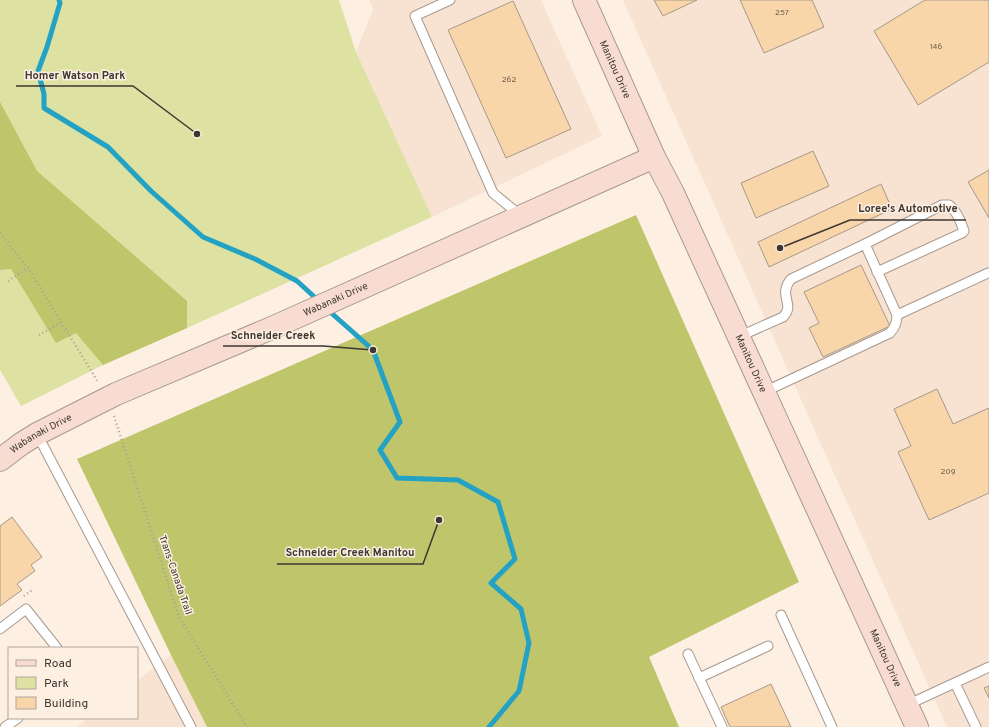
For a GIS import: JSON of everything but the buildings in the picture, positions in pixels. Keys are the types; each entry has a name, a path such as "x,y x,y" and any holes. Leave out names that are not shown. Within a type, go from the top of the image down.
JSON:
{"main road":[{"name":"Manitou Drive","path":"584,0 654,157 764,392 917,727"},
{"name":"Wabanaki Drive","path":"0,460 37,434 116,394 274,327 356,289 654,157"}],"lane":[{"path":"450,0 415,16 493,193 521,216"},
{"path":"738,337 783,318 787,313 788,305 784,292 790,279 865,244 942,205 949,205 952,207 964,231 962,233 877,272"},
{"path":"764,392 890,333 897,322 897,315 865,244"},
{"path":"897,315 988,273"},
{"path":"37,434 191,727"},
{"path":"0,629 26,609 57,647"},
{"path":"780,615 832,727"},
{"path":"699,678 768,646"},
{"path":"688,654 722,727"},
{"path":"907,705 989,667"},
{"path":"955,683 976,727"},
{"path":"5,727 17,719"}],"path":[{"path":"0,233 28,268 98,382"},
{"path":"8,281 28,268"},
{"path":"39,335 62,322"},
{"name":"Trans-Canada Trail","path":"114,416 179,617 247,727"}],"shaded area":[{"path":"369,0 541,0 602,136 432,217 356,52 373,9"},
{"path":"623,0 989,0 989,727 947,727"},
{"path":"171,655 207,727 77,727 87,719 138,719 138,680"}],"green space":[{"path":"0,0 339,0 356,52 432,217 103,365 21,406 0,370"},
{"path":"0,102 37,171 187,301 187,328 103,365 76,333 56,343 11,269 0,270"},
{"path":"636,215 799,582 649,657 679,727 207,727 77,459"}],"waterway":[{"path":"59,0 60,3 47,47 38,71 44,94 44,108 108,147 151,191 203,237 255,259 297,281 320,302"},
{"path":"328,310 373,350 400,422 380,450 397,478 458,480 498,502 515,559 491,583 521,609 529,643 519,691 489,727"}],"place":[{"name":"Homer Watson Park","path":"197,134"},
{"name":"Loree's Automotive","path":"780,248"},
{"name":"Schneider Creek","path":"373,350"},
{"name":"Schneider Creek Manitou","path":"439,520"}]}
